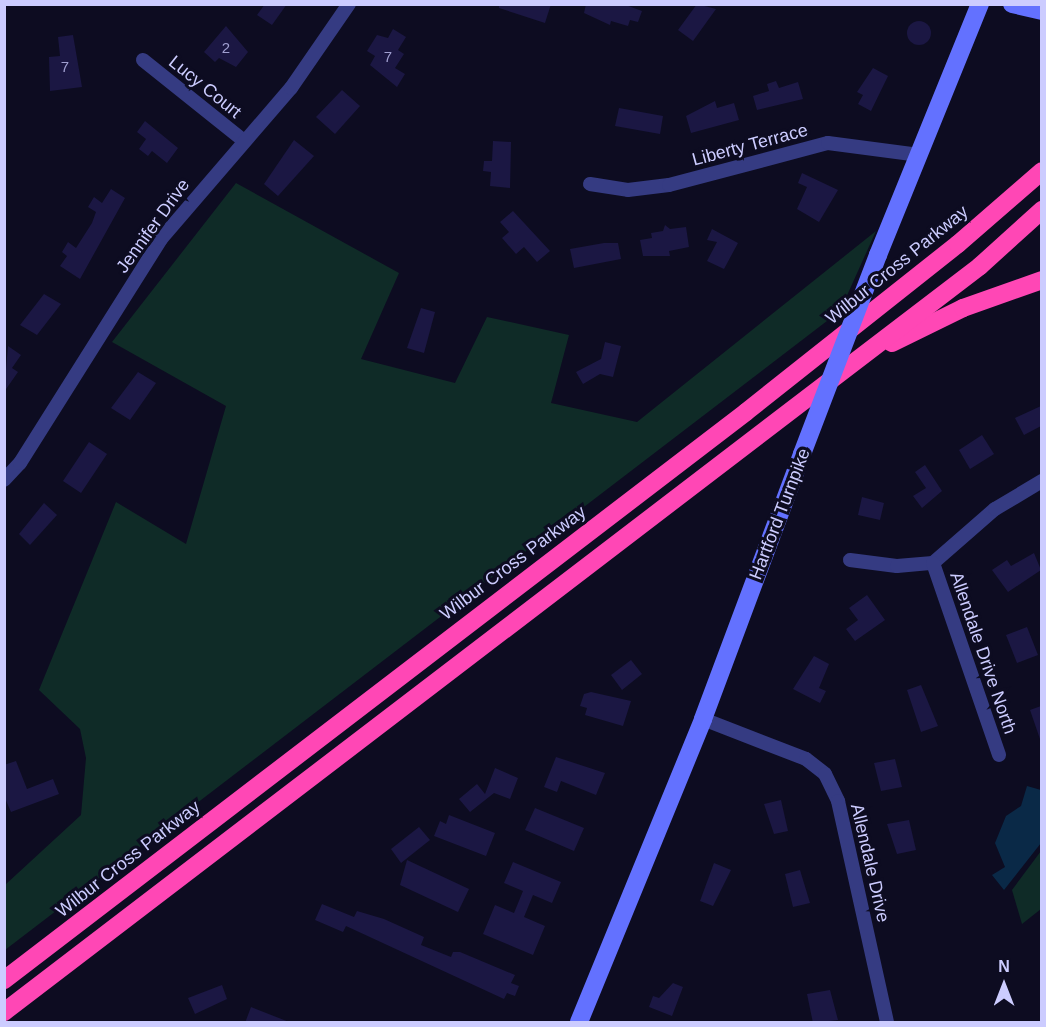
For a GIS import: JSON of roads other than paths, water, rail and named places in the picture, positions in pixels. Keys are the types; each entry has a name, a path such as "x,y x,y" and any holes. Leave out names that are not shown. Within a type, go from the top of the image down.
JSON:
{"highway":[{"name":"Wilbur Cross Parkway","path":"4,980 746,411 958,244 1041,171"},
{"path":"4,1012 980,266 1041,210"},
{"path":"853,363 963,308 1041,280"}],"main road":[{"name":"Hartford Turnpike","path":"579,1023 704,718 878,255 980,4"},
{"path":"1012,4 1041,11"}],"street":[{"name":"Jennifer Drive","path":"4,480 27,454 161,239 291,87 349,4"},
{"name":"Lucy Court","path":"143,60 244,141"},
{"name":"Liberty Terrace","path":"590,184 628,190 669,185 828,143 919,155"},
{"path":"850,560 897,566 933,563 994,509 1041,481"},
{"name":"Allendale Drive North","path":"933,563 999,755"},
{"name":"Allendale Drive","path":"704,718 806,759 825,774 838,801 887,1023"}],"water":[{"path":"1027,786 1041,790 1041,843 1004,890 992,875 1005,867 995,843 1006,816 1021,806"}]}
